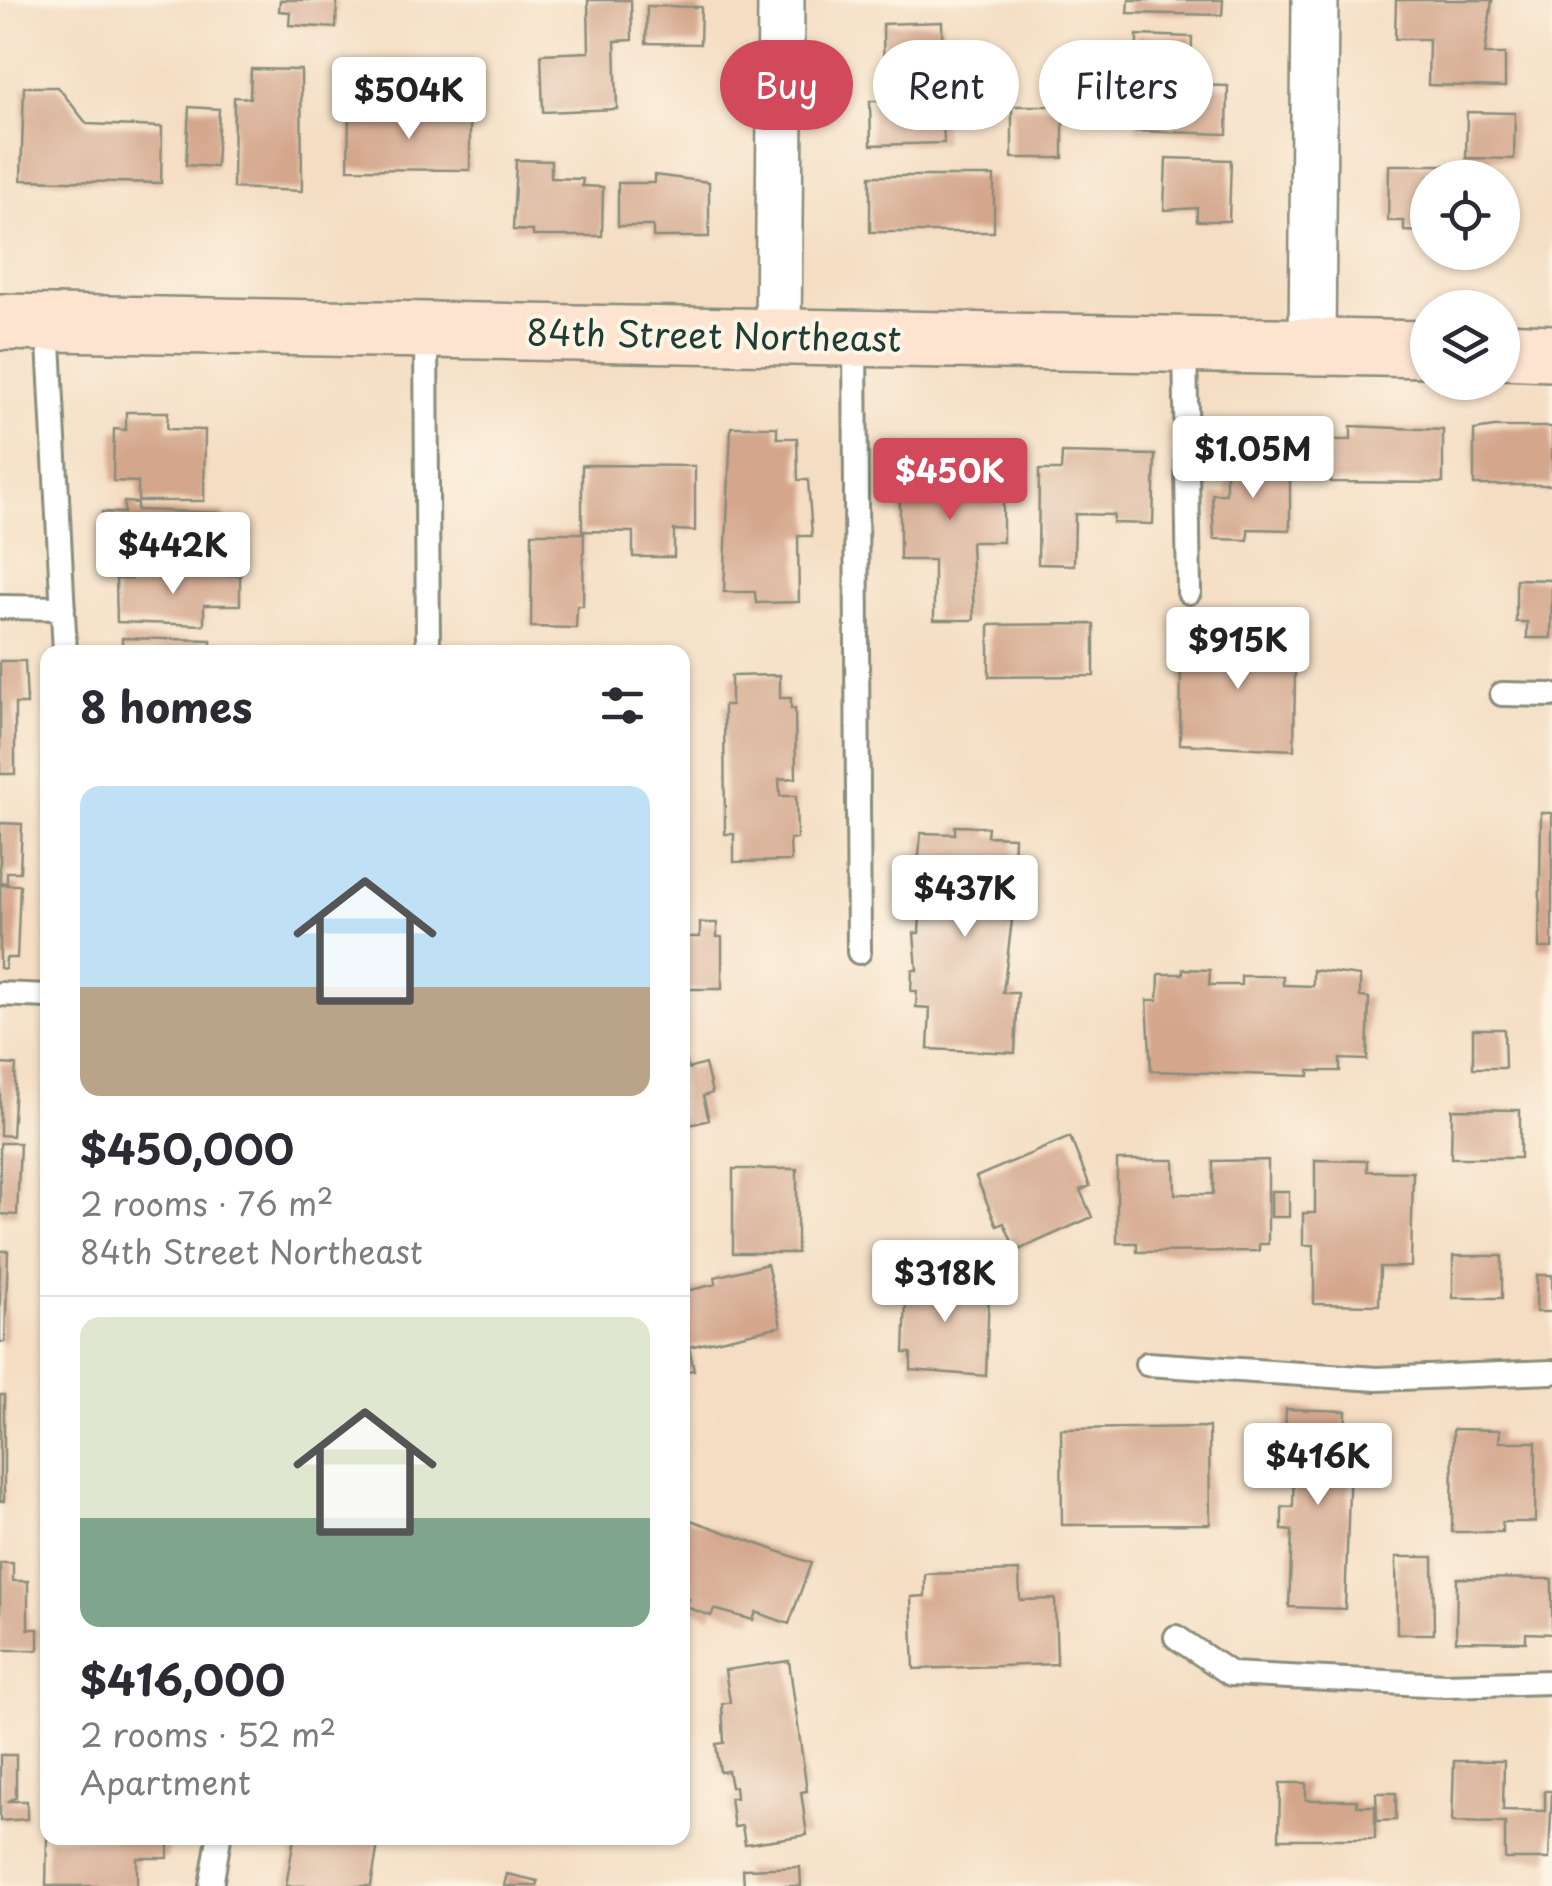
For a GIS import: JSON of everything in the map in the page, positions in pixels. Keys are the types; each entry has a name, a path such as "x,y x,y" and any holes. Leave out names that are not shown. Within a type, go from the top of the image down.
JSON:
{"street":[{"path":"778,336 781,0"},
{"path":"1312,345 1315,0"},
{"name":"84th Street Northeast","path":"24,322 1410,348"},
{"path":"1520,351 1552,352"}],"lane":[{"path":"24,322 64,608 65,645"},
{"path":"426,329 428,645"},
{"path":"855,337 859,952"},
{"path":"1185,343 1189,592"},
{"path":"0,607 64,608"},
{"path":"1502,694 1552,695"},
{"path":"0,994 40,996"},
{"path":"1147,1364 1378,1378 1552,1372"},
{"path":"1176,1637 1231,1674 1446,1685 1552,1682"},
{"path":"211,1886 218,1845"}],"building":[{"path":"280,0 337,0 336,28 289,25 290,12 279,11"},
{"path":"588,0 631,0 632,40 615,41 617,109 543,112 541,54 589,52"},
{"path":"1129,0 1223,0 1222,15 1128,13"},
{"path":"1396,0 1492,0 1485,54 1505,54 1505,87 1428,85 1429,39 1395,39"},
{"path":"647,6 701,7 700,44 646,43"},
{"path":"942,22 942,40 883,40 883,24"},
{"path":"1137,35 1192,37 1192,40 1137,40"},
{"path":"251,69 301,70 302,191 233,188 234,97 250,98"},
{"path":"1213,86 1228,86 1227,134 1136,131 1213,130"},
{"path":"24,87 58,87 87,124 162,127 161,183 21,180"},
{"path":"870,101 873,130 944,130 944,143 871,145"},
{"path":"1019,106 1039,106 1039,130 1063,130 1063,158 1012,158 1012,130 1019,130"},
{"path":"189,107 219,109 216,167 186,165"},
{"path":"1467,112 1515,113 1514,159 1466,158"},
{"path":"349,113 470,114 470,170 348,169"},
{"path":"1166,158 1231,160 1229,221 1197,221 1197,208 1164,210"},
{"path":"516,160 551,161 551,178 583,179 582,186 603,187 602,236 533,236 533,231 513,230"},
{"path":"1389,165 1410,165 1410,231 1404,231 1404,221 1388,221"},
{"path":"654,175 709,182 709,237 653,237 653,226 618,226 618,183 654,183"},
{"path":"870,176 994,176 994,232 870,232"},
{"path":"126,412 168,412 167,429 205,430 204,501 138,501 138,482 113,481 114,429 126,430"},
{"path":"1351,426 1443,430 1443,483 1331,482 1331,440 1351,440"},
{"path":"731,427 777,427 777,438 797,438 798,480 808,480 812,536 798,536 799,602 756,603 755,592 724,592"},
{"path":"1552,427 1552,485 1474,485 1474,430"},
{"path":"1062,453 1155,455 1153,524 1113,523 1114,515 1075,514 1074,565 1038,564 1039,470 1061,470"},
{"path":"922,456 1003,462 1003,542 971,542 974,620 934,620 934,560 900,560 900,463 922,463"},
{"path":"1290,462 1290,530 1248,529 1248,540 1214,539 1212,494 1226,494 1226,469 1249,469 1249,464"},
{"path":"582,465 695,466 695,531 674,530 674,557 633,557 633,532 582,531"},
{"path":"124,502 137,503 137,510 224,513 223,539 185,538 184,560 121,559 122,539 101,538 102,512 124,513"},
{"path":"532,533 584,533 583,606 577,606 576,628 531,627"},
{"path":"132,569 157,569 157,575 240,575 240,605 204,605 204,625 117,622 116,579 132,579"},
{"path":"1516,579 1552,580 1551,638 1527,638 1527,622 1516,622"},
{"path":"1094,624 1094,676 989,677 989,625"},
{"path":"1200,626 1279,632 1279,668 1295,668 1294,750 1180,744 1181,664 1200,664"},
{"path":"122,638 211,640 211,645 122,645"},
{"path":"0,661 25,661 27,704 15,704 15,774 0,774"},
{"path":"780,675 780,698 791,698 791,709 795,708 796,778 779,779 780,796 796,796 797,839 790,839 791,861 734,862 734,834 725,834 724,705 731,705 731,676"},
{"path":"1541,813 1552,813 1552,948 1539,948"},
{"path":"0,823 22,824 20,872 7,872 7,883 0,883"},
{"path":"955,826 988,827 987,836 1014,837 1018,889 1004,889 1002,919 1012,920 1003,993 1018,993 1015,1053 928,1049 930,1008 916,1007 917,991 911,991 912,970 917,970 914,933 919,933 920,914 914,913 921,833 955,834"},
{"path":"0,885 20,885 17,958 6,958 5,969 0,968"},
{"path":"700,923 717,923 717,937 722,937 722,989 690,989 690,937 700,937"},
{"path":"1183,969 1210,970 1209,985 1241,985 1241,976 1283,976 1283,985 1313,986 1313,970 1360,976 1360,997 1369,998 1367,1060 1340,1059 1340,1071 1309,1071 1309,1076 1151,1071 1147,1000 1158,1000 1159,974 1183,974"},
{"path":"1473,1029 1504,1029 1505,1068 1473,1068"},
{"path":"0,1064 16,1065 12,1136 0,1135"},
{"path":"705,1064 712,1093 703,1096 709,1120 690,1125 690,1068"},
{"path":"1452,1109 1520,1110 1520,1158 1451,1158"},
{"path":"1070,1137 1090,1186 1080,1190 1092,1217 1016,1251 1004,1223 997,1226 976,1177"},
{"path":"0,1143 20,1143 17,1215 0,1214"},
{"path":"1117,1160 1174,1160 1175,1194 1213,1194 1213,1161 1268,1160 1268,1244 1259,1244 1259,1251 1137,1252 1137,1243 1117,1243"},
{"path":"1315,1160 1367,1161 1367,1171 1413,1172 1411,1267 1380,1267 1379,1305 1314,1304 1314,1245 1303,1245 1303,1213 1315,1213"},
{"path":"733,1169 797,1169 797,1253 733,1253"},
{"path":"1271,1191 1289,1191 1289,1217 1271,1217"},
{"path":"0,1251 8,1251 5,1342 0,1342"},
{"path":"1453,1256 1502,1256 1502,1298 1453,1298"},
{"path":"767,1264 781,1326 690,1347 690,1290 716,1284 715,1277"},
{"path":"907,1269 951,1271 951,1289 989,1290 986,1376 911,1370 911,1353 904,1353"},
{"path":"1537,1275 1552,1275 1552,1312 1536,1312"},
{"path":"0,1395 4,1395 4,1501 0,1501"},
{"path":"1286,1409 1346,1411 1344,1462 1350,1462 1345,1609 1289,1607 1292,1531 1282,1530 1282,1507 1293,1507 1294,1459 1284,1459"},
{"path":"1209,1427 1210,1524 1062,1525 1061,1429"},
{"path":"1453,1429 1500,1430 1499,1442 1536,1442 1535,1522 1502,1522 1502,1532 1452,1532"},
{"path":"690,1520 811,1563 789,1624 756,1612 753,1620 714,1609 711,1616 690,1608"},
{"path":"1396,1557 1433,1557 1434,1634 1397,1634"},
{"path":"0,1563 13,1563 13,1581 28,1581 28,1629 38,1629 38,1650 0,1650"},
{"path":"1019,1571 1020,1600 1055,1599 1057,1664 914,1669 911,1597 925,1596 925,1574"},
{"path":"1457,1578 1552,1579 1552,1634 1526,1633 1526,1642 1456,1641"},
{"path":"789,1661 807,1791 801,1792 807,1835 745,1844 742,1826 734,1827 730,1798 736,1798 735,1787 731,1787 728,1771 720,1772 716,1744 724,1743 722,1704 730,1702 725,1670"},
{"path":"0,1755 16,1755 16,1797 9,1801 27,1801 27,1819 0,1821"},
{"path":"1454,1761 1504,1761 1503,1810 1545,1811 1545,1791 1552,1791 1549,1859 1505,1859 1505,1823 1452,1822"},
{"path":"1280,1783 1306,1783 1306,1800 1357,1800 1357,1806 1375,1806 1375,1839 1279,1839"},
{"path":"1376,1793 1396,1793 1396,1820 1377,1821"},
{"path":"47,1845 168,1845 168,1858 137,1858 137,1886 46,1886"},
{"path":"293,1845 378,1845 371,1886 286,1886"},
{"path":"800,1867 801,1886 744,1886 743,1869"},
{"path":"507,1874 538,1881 537,1886 504,1886"}]}
